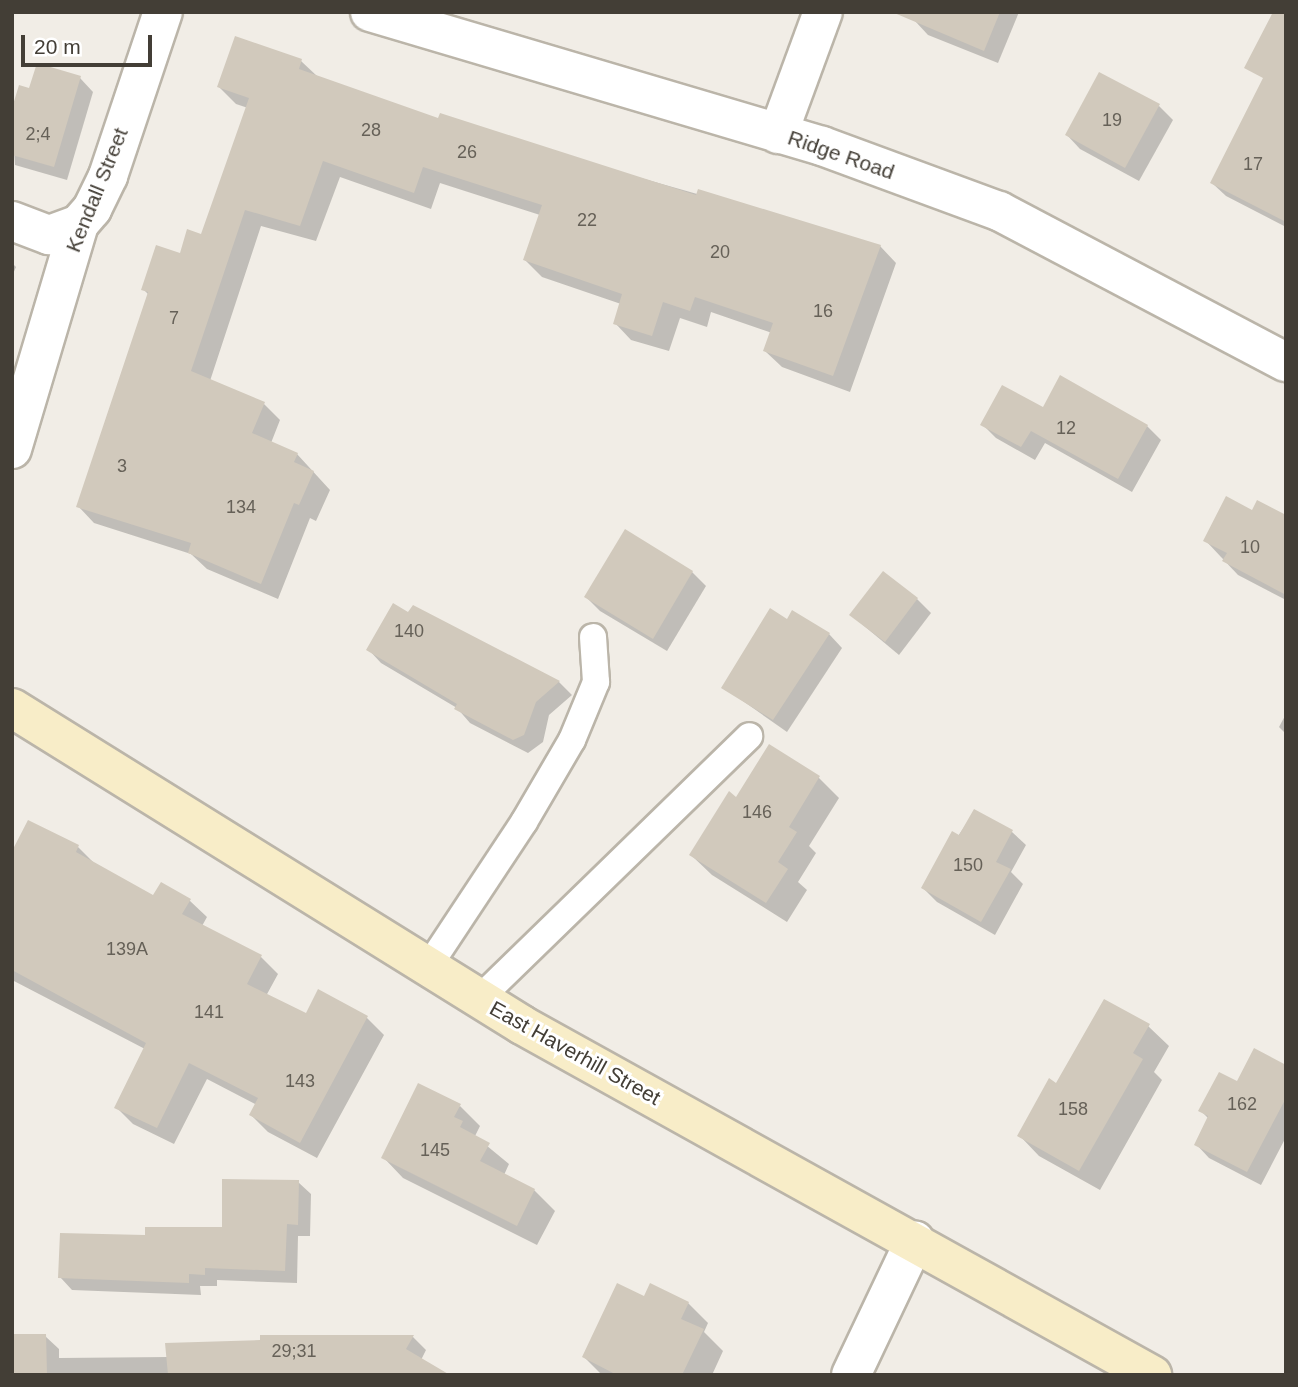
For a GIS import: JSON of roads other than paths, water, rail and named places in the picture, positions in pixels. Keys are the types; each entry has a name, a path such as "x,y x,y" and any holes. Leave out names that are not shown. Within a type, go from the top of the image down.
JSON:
{"main road":[{"name":"East Haverhill Street","path":"12,708 480,999 915,1240 1145,1373"}],"street":[{"name":"Kendall Street","path":"12,449 79,224 92,209 108,176 163,12"},
{"name":"Ridge Road","path":"370,12 778,134 999,211 1286,362"},
{"path":"778,134 822,12"},
{"path":"12,221 49,235 79,224"},
{"path":"851,1375 915,1240"}],"lane":[{"path":"428,967 524,822 572,740 596,682 593,637"},
{"path":"480,999 749,736"}]}
